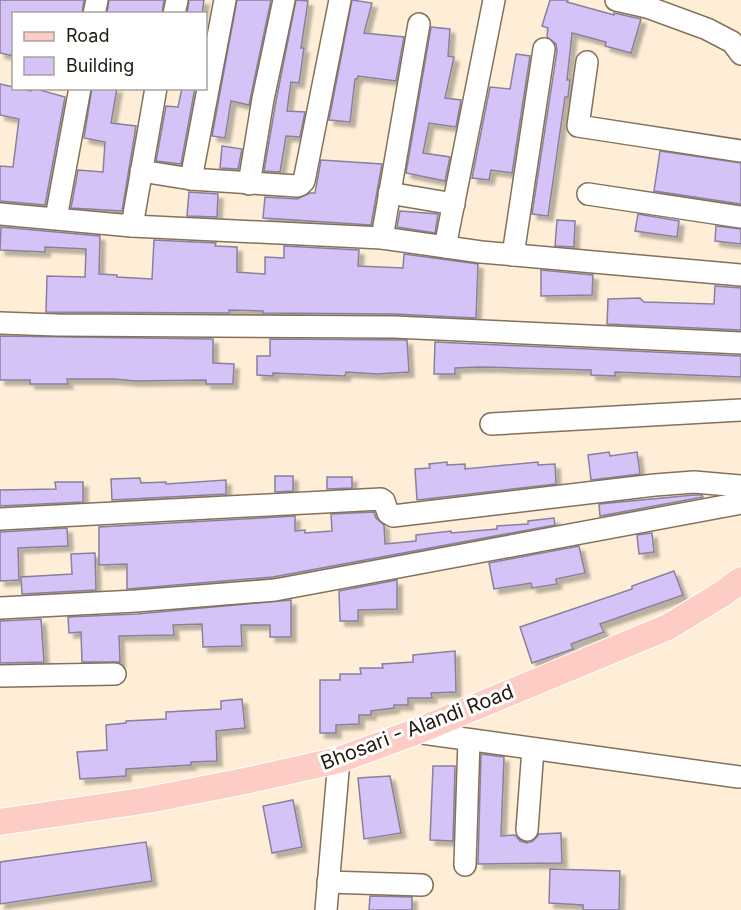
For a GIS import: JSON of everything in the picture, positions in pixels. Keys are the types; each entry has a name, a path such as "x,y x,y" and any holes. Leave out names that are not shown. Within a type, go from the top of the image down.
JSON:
{"main road":[{"name":"Bhosari - Alandi Road","path":"0,822 148,800 339,760 415,732 668,627 741,580"}],"street":[{"path":"191,179 225,0"},
{"path":"249,184 263,99 284,0"},
{"path":"141,171 191,179 249,184 300,185 304,181 340,0"},
{"path":"445,247 495,0"},
{"path":"616,0 647,3 732,42 741,54"},
{"path":"382,238 419,24"},
{"path":"513,255 544,49"},
{"path":"587,62 578,126 741,151"},
{"path":"56,218 80,90"},
{"path":"132,226 156,90"},
{"path":"390,193 454,204"},
{"path":"588,194 741,217"},
{"path":"0,214 132,226 382,238 513,255 741,275"},
{"path":"0,323 394,327 741,343"},
{"path":"491,424 741,410"},
{"path":"0,519 381,499 388,513 393,516 655,485 694,482 741,486"},
{"path":"0,608 136,601 275,590 741,502"},
{"path":"0,676 115,674"},
{"path":"415,732 739,777"},
{"path":"465,865 469,740"},
{"path":"527,830 533,749"},
{"path":"326,910 339,760"},
{"path":"328,882 422,885"}],"building":[{"path":"0,0 84,0 82,12 12,12 12,56 0,53"},
{"path":"109,0 164,0 162,12 107,12"},
{"path":"189,0 204,0 202,12 187,12"},
{"path":"237,0 271,0 249,105 231,101 225,138 212,136"},
{"path":"296,0 308,1 301,48 304,48 299,83 291,82 287,111 305,112 300,137 286,136 280,172 264,171 276,101"},
{"path":"352,0 372,3 364,33 404,37 396,81 358,76 355,79 350,122 329,120"},
{"path":"550,0 568,0 567,2 614,15 614,13 641,19 631,53 605,46 606,42 572,33 567,80 570,80 568,97 565,97 548,216 532,214 557,51 556,44 547,37 548,28 542,26"},
{"path":"431,27 450,29 448,56 454,57 445,98 461,100 456,127 429,123 423,153 450,157 445,181 406,173"},
{"path":"516,54 530,56 512,173 491,170 489,180 472,178 490,87 510,89"},
{"path":"0,84 12,87 12,90 40,90 65,97 45,205 0,201 0,166 13,167 19,119 0,115"},
{"path":"92,90 117,90 111,123 136,126 122,211 71,208 78,170 103,172 105,142 84,138"},
{"path":"182,90 195,90 181,164 156,161 166,106 178,107"},
{"path":"222,146 242,149 238,169 220,168"},
{"path":"660,151 741,163 741,204 654,191"},
{"path":"321,160 382,164 371,225 263,218 265,197 297,199 315,193"},
{"path":"189,192 218,194 217,217 187,216"},
{"path":"400,211 438,214 435,233 397,227"},
{"path":"638,214 679,221 677,237 635,231"},
{"path":"557,220 575,221 574,247 555,246"},
{"path":"716,226 741,229 741,244 715,241"},
{"path":"1,227 100,236 99,274 117,275 117,277 152,279 154,240 216,243 215,246 237,247 237,272 265,274 265,257 284,258 284,246 359,250 358,266 403,268 404,254 478,264 476,318 394,314 263,313 263,311 229,310 229,313 46,312 47,276 85,277 86,249 45,247 45,252 0,250"},
{"path":"541,270 593,275 592,295 541,296"},
{"path":"715,286 741,288 741,330 607,324 608,299 640,298 644,302 714,304"},
{"path":"0,336 213,339 213,363 234,364 233,384 206,384 206,380 67,379 68,384 30,384 30,380 0,380"},
{"path":"270,339 407,340 409,372 377,374 346,372 345,376 273,373 273,376 257,375 257,356 270,356"},
{"path":"435,342 741,356 741,377 615,372 615,376 591,375 591,370 480,367 455,368 455,374 434,374"},
{"path":"609,452 610,456 637,452 640,474 591,480 588,455"},
{"path":"447,462 447,465 465,464 465,469 538,462 538,465 555,464 556,484 417,500 415,469 430,468 429,464"},
{"path":"275,476 293,476 293,491 275,492"},
{"path":"327,477 352,477 352,488 327,489"},
{"path":"140,478 141,483 166,482 166,484 226,480 226,494 112,500 111,479"},
{"path":"55,482 83,482 83,502 0,506 0,490 56,489"},
{"path":"694,495 703,497 600,516 599,504"},
{"path":"374,512 376,518 384,525 385,544 416,541 416,535 497,529 497,526 528,524 528,521 554,518 555,525 273,577 127,589 127,564 99,565 99,527 295,516 295,531 305,530 305,533 332,531 331,514"},
{"path":"67,528 68,546 18,548 19,580 0,581 0,532"},
{"path":"652,533 654,552 639,554 637,535"},
{"path":"579,546 585,573 556,579 557,584 532,588 531,583 494,589 489,563"},
{"path":"95,553 96,590 22,594 21,577 72,574 71,554"},
{"path":"674,571 683,595 600,624 604,632 571,644 573,649 532,663 520,627 632,589 632,586"},
{"path":"397,580 397,609 358,610 358,621 340,621 339,591"},
{"path":"291,600 291,637 270,637 270,625 241,625 242,646 203,647 202,624 173,625 174,635 119,636 120,662 82,662 81,632 69,633 68,617 137,614"},
{"path":"41,619 44,662 0,663 0,621"},
{"path":"455,651 456,692 431,693 432,698 408,698 408,705 394,705 394,708 371,711 371,715 359,715 359,724 336,725 336,733 320,733 320,680 340,680 340,674 361,674 360,668 383,668 382,664 413,662 413,655"},
{"path":"242,699 245,728 216,731 217,761 126,769 126,776 80,779 77,752 107,750 106,725 126,723 126,721 166,719 166,712 221,709 221,701"},
{"path":"481,754 504,757 501,836 515,835 520,841 527,843 533,841 539,834 561,833 562,863 478,864"},
{"path":"433,766 455,766 453,841 430,840"},
{"path":"390,776 401,833 364,839 358,778"},
{"path":"293,800 302,847 272,853 263,806"},
{"path":"146,842 152,881 0,904 0,862"},
{"path":"550,869 620,871 619,910 583,910 583,905 549,903"},
{"path":"370,896 412,897 412,910 369,910"}]}
